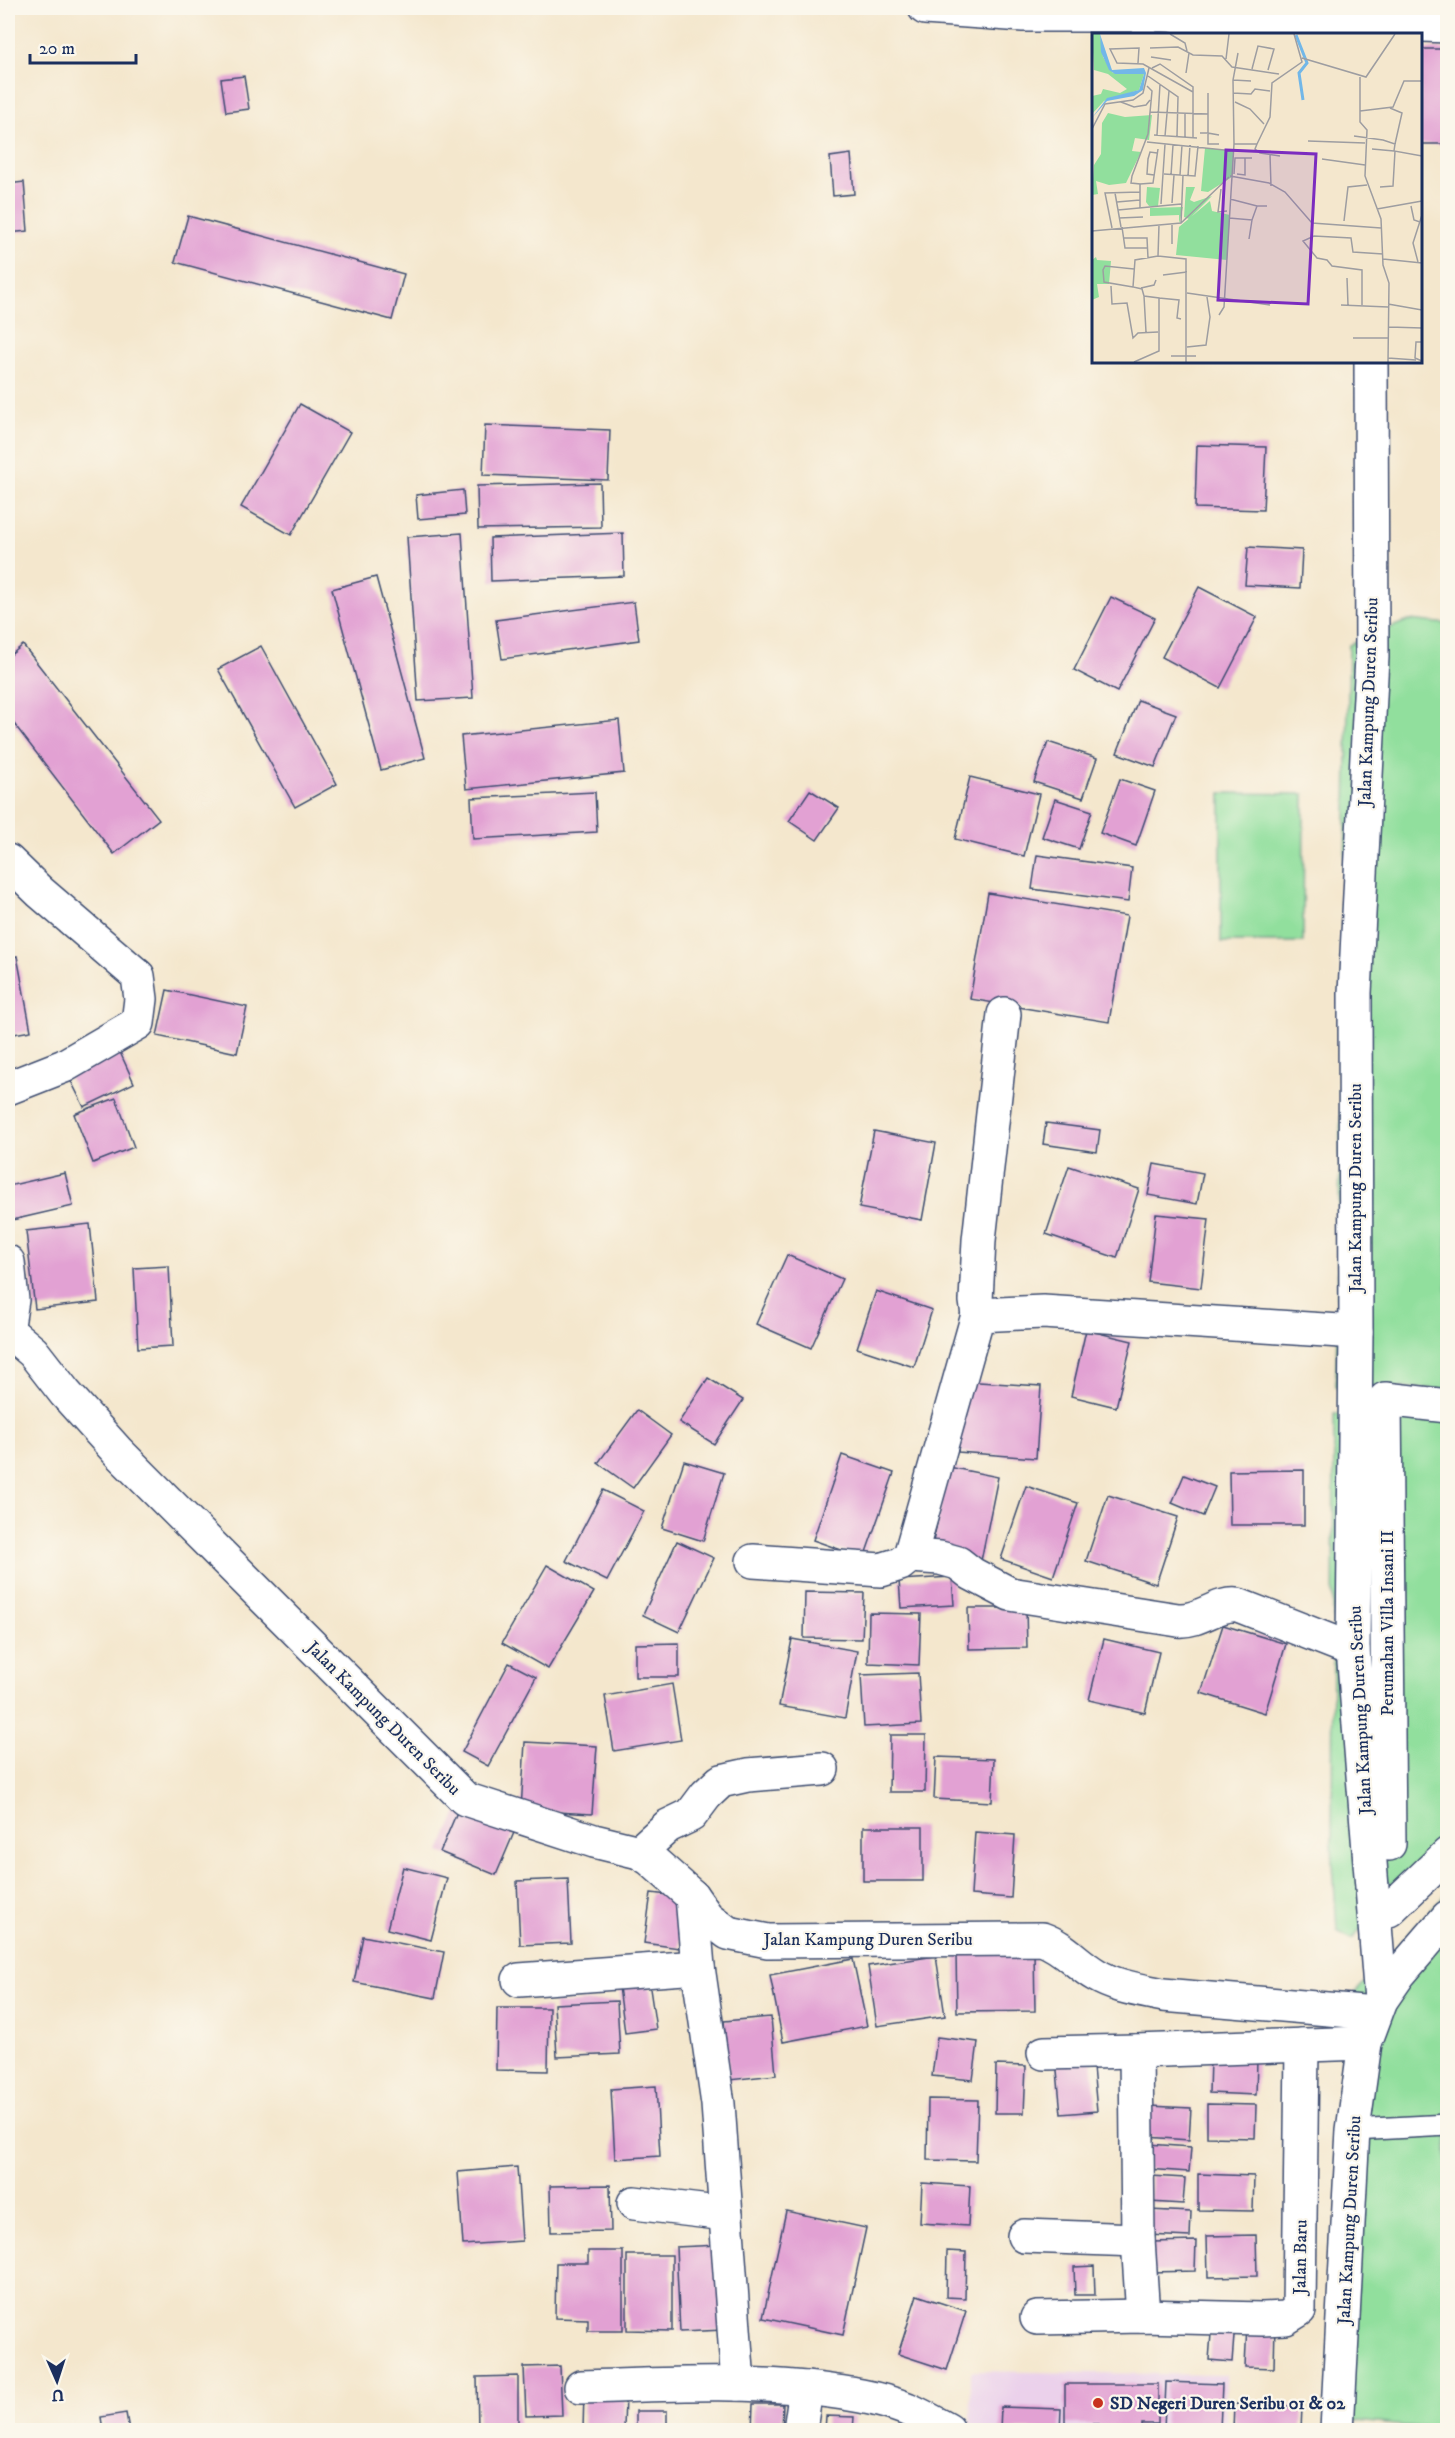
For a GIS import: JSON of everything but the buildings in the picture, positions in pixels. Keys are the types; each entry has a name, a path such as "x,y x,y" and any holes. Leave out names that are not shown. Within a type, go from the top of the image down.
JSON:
{"street":[{"path":"925,8 1023,15 1163,15 1448,26"},
{"name":"Jalan Kampung Duren Seribu","path":"1337,2430 1353,2130 1365,2043 1378,2006 1353,1650 1356,1332 1355,993 1372,657 1371,363"},
{"path":"8,861 40,892 138,976 141,999 138,1023 63,1066 8,1088"},
{"path":"753,1561 881,1570 900,1564 910,1556 978,1315 976,1301 979,1240 1004,1014"},
{"path":"8,1262 12,1300 8,1325"},
{"path":"978,1315 1043,1312 1356,1332"},
{"name":"Jalan Kampung Duren Seribu","path":"8,1330 33,1352 65,1393 118,1452 465,1799 594,1841 639,1852 693,1896 707,1917 728,1933 768,1941 1042,1939 1054,1943 1094,1974 1111,1983 1162,1995 1378,2006"},
{"name":"Perumahan Villa Insani II","path":"1399,1974 1389,1910 1385,1400 1448,1406"},
{"path":"910,1556 940,1558 958,1563 972,1574 1010,1594 1178,1620 1187,1621 1229,1604 1238,1605 1353,1650"},
{"path":"639,1852 668,1826 691,1815 706,1795 722,1781 748,1775 822,1769"},
{"path":"1389,1910 1448,1854"},
{"path":"693,1896 698,1967 718,2104 738,2384"},
{"path":"1378,2006 1399,1974 1448,1917"},
{"path":"519,1980 698,1967"},
{"path":"1044,2053 1365,2043"},
{"name":"Jalan Baru","path":"1037,2318 1143,2316 1262,2319 1286,2318 1299,2310 1302,2045"},
{"path":"1136,2050 1138,2240 1143,2316"},
{"path":"634,2203 726,2214"},
{"path":"1024,2236 1138,2240"},
{"path":"581,2386 789,2385 859,2395 884,2402 909,2410 948,2430"},
{"path":"800,2430 806,2388"}],"lane":[{"path":"1353,2130 1448,2126"}],"shaded area":[{"name":"SD Negeri Duren Seribu 01 & 02","path":"971,2371 1226,2375 1225,2430 970,2430"}],"green space":[{"path":"1409,620 1447,624 1447,1389 1336,1386 1349,645"},
{"path":"1221,793 1304,794 1303,942 1221,942"},
{"path":"1334,1414 1448,1418 1447,1839 1352,1939 1337,1931 1332,1846"},
{"path":"1447,1892 1447,2430 1336,2419 1343,2006"}],"place":[{"name":"SD Negeri Duren Seribu 01 & 02","path":"1098,2403"}]}
